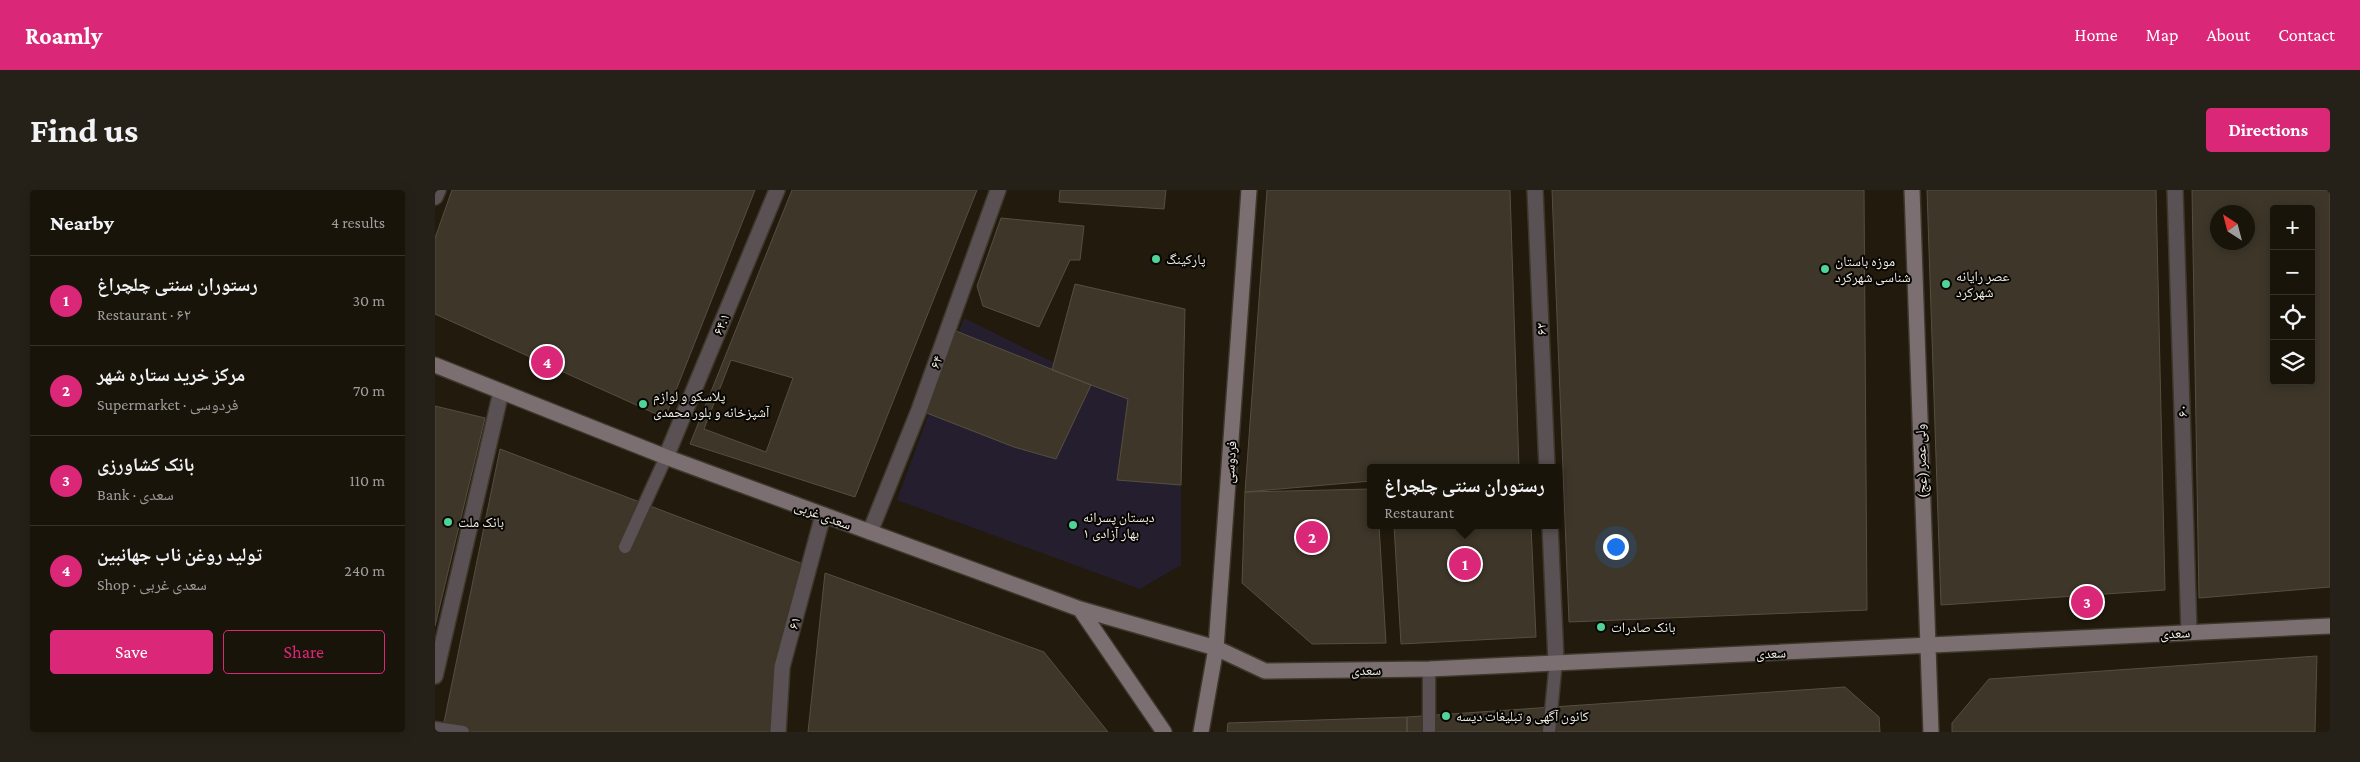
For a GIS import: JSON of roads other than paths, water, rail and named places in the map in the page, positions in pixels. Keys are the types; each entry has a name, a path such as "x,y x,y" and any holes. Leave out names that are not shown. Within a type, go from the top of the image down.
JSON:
{"main road":[{"name":"فردوسی","path":"1201,732 1217,648 1249,190"},
{"name":"ولی عصر (عج)","path":"1912,190 1931,732"},
{"name":"سعدی غربی","path":"435,365 666,457 1080,609 1217,648"},
{"path":"1080,609 1164,732"},
{"name":"سعدی","path":"1217,648 1265,671 1429,669 2330,626"}],"street":[{"path":"435,197 438,190"},
{"name":"۶۴.۱","path":"666,457 777,190"},
{"name":"۶۴","path":"870,532 919,410 998,190"},
{"name":"۶۲","path":"1535,190 1547,464"},
{"name":"۶۰","path":"2175,190 2189,632"},
{"path":"435,676 501,392"},
{"name":"۶۱","path":"778,732 782,668 823,515"},
{"path":"1550,529 1556,662"}],"lane":[{"path":"625,547 666,457"},
{"path":"1549,732 1556,662"},
{"path":"1429,669 1429,732"},
{"path":"435,728 463,732"}],"place":[{"name":"پارکینگ","path":"1156,259"},
{"name":"موزه باستان شناسی شهرکرد","path":"1825,269"},
{"name":"عصر رایانه شهرکرد","path":"1946,284"},
{"name":"تولید روغن ناب جهانبین","path":"547,362"},
{"name":"پلاسکو و لوازم آشپزخانه و بلور محمدی","path":"643,404"},
{"name":"بانک ملت","path":"448,522"},
{"name":"دبستان پسرانه بهار آزادی ۱","path":"1073,525"},
{"name":"مرکز خرید ستاره شهر","path":"1312,537"},
{"name":"رستوران سنتی چلچراغ","path":"1465,564"},
{"name":"بانک کشاورزی","path":"2087,602"},
{"name":"بانک صادرات","path":"1601,627"},
{"name":"کانون آگهی و تبلیغات دیسه","path":"1446,716"}]}
